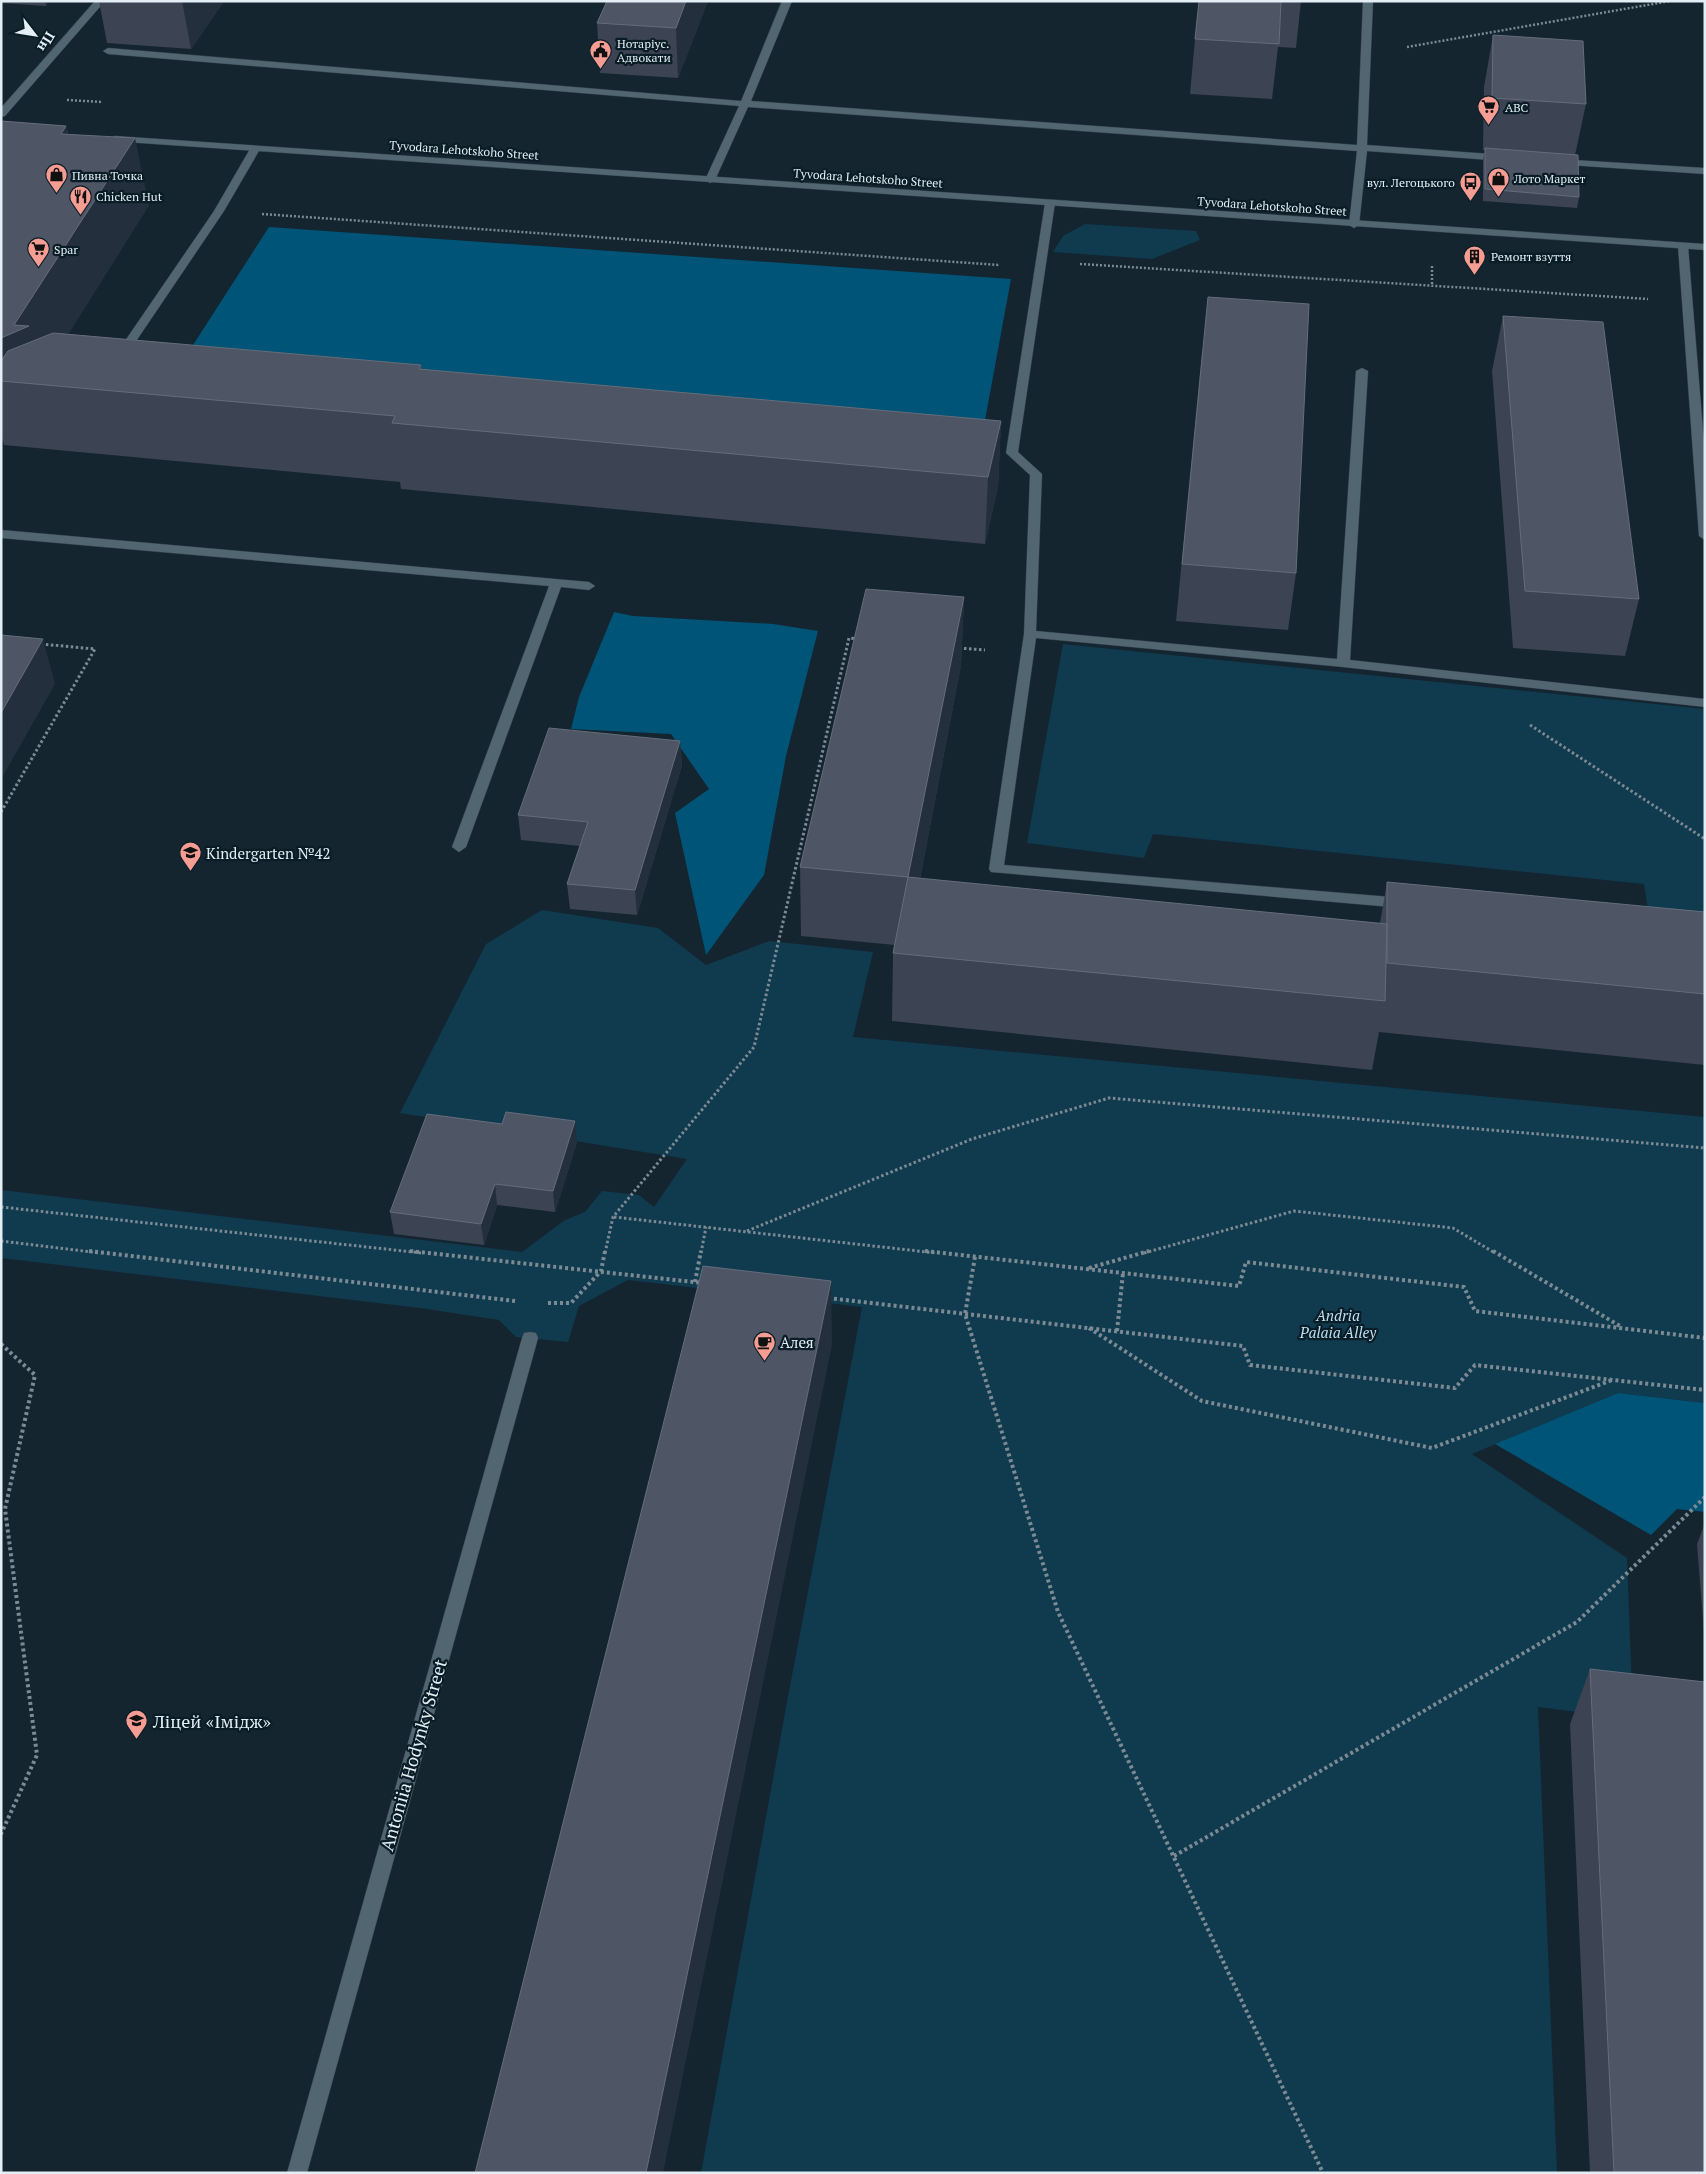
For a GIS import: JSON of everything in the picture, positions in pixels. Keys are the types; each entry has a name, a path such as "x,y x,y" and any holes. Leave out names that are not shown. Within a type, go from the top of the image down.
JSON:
{"street":[{"path":"1,114 100,1"},
{"path":"710,180 745,104 787,1"},
{"path":"1354,225 1362,148 1368,1"},
{"path":"108,51 745,104 1512,159"},
{"name":"Tyvodara Lehotskoho Street","path":"108,139 1705,248"},
{"path":"115,365 219,211 256,148"},
{"path":"1541,161 1705,171"},
{"path":"1050,203 1007,452 1036,474 1028,654 996,869 1420,905"},
{"path":"1683,246 1705,536"},
{"path":"1343,662 1362,371"},
{"path":"1,534 589,586"},
{"path":"459,847 556,584"},
{"path":"1030,634 1343,662 1705,703"},
{"name":"Antoniia Hodynky Street","path":"297,2173 530,1338"}],"path":[{"path":"1366,54 1670,1"},
{"path":"219,211 988,266 1041,262 1686,301"},
{"path":"539,1304 571,1303 601,1271 614,1217 754,1047 849,638 859,639"},
{"path":"1,812 95,649 39,644"},
{"path":"958,648 1028,654"},
{"path":"1529,724 1705,839"},
{"path":"747,1232 972,1139 1110,1098 1705,1148"},
{"path":"1,1207 601,1271 705,1284"},
{"path":"1085,1269 1294,1211 1453,1228 1622,1328"},
{"path":"614,1217 1238,1286 1246,1262 1464,1287 1475,1311 1705,1338"},
{"path":"695,1282 706,1227"},
{"path":"1,1241 519,1301"},
{"path":"975,1257 964,1314 1058,1612 1323,2173"},
{"path":"1117,1331 1123,1273"},
{"path":"820,1297 1243,1346 1250,1365 1455,1388 1475,1364 1705,1390"},
{"path":"1088,1328 1202,1401 1432,1448 1612,1380"},
{"path":"1,1344 34,1375 5,1509 37,1755 1,1834"},
{"path":"1174,1856 1577,1622 1705,1496"}],"green space":[{"path":"1085,224 1196,231 1200,240 1152,259 1053,252 1063,236"},
{"path":"1063,644 1705,709 1705,915 1648,910 1644,884 1153,834 1144,858 1027,843"},
{"name":"Andria Palaia Alley","path":"542,910 658,928 706,965 769,941 873,952 853,1037 1705,1117 1705,1403 1618,1393 1472,1454 1627,1558 1633,1719 1538,1707 1557,2173 701,2173 787,1702 862,1307 628,1280 579,1306 568,1342 516,1337 499,1320 420,1308 1,1258 1,1190 522,1252 565,1220 585,1212 602,1191 639,1195 654,1207 687,1159 400,1113 486,944"}],"shaded area":[{"path":"269,227 1011,279 983,431 184,359"},
{"path":"614,612 633,616 773,624 818,631 786,756 764,875 706,955 675,813 709,789 671,734 571,729 579,697"},
{"path":"1618,1393 1705,1403 1705,1512 1677,1509 1651,1535 1495,1444"}],"building":[{"path":"607,1 686,1 676,28 597,23"},
{"path":"1199,1 1281,1 1279,44 1195,39"},
{"path":"1493,35 1583,41 1586,104 1492,98"},
{"path":"1,121 66,126 61,134 135,138 14,325 29,326 1,338"},
{"path":"1485,148 1578,155 1579,197 1485,189"},
{"path":"1208,297 1309,304 1296,573 1182,564"},
{"path":"1503,316 1603,322 1639,599 1525,591"},
{"path":"53,333 421,365 419,369 1001,421 988,477 392,423 395,416 1,381 1,361 8,351"},
{"path":"866,589 964,597 908,877 800,867"},
{"path":"1,635 43,639 1,713"},
{"path":"549,728 680,741 635,890 567,884 588,822 518,815"},
{"path":"908,877 1387,924 1385,1001 893,953"},
{"path":"1387,882 1705,912 1705,994 1387,963"},
{"path":"506,1112 575,1121 553,1191 495,1184 481,1224 390,1212 427,1114 502,1124"},
{"path":"703,1266 831,1281 646,2173 475,2173"},
{"path":"1590,1669 1705,1682 1705,2173 1614,2173"}],"place":[{"name":"Нотаріус. Адвокати","path":"601,69"},
{"name":"ABC","path":"1489,126"},
{"name":"Пивна Точка","path":"56,194"},
{"name":"Лото Маркет","path":"1498,197"},
{"name":"вул. Легоцького","path":"1471,201"},
{"name":"Chicken Hut","path":"80,215"},
{"name":"Spar","path":"38,268"},
{"name":"Ремонт взуття","path":"1475,275"},
{"name":"Kindergarten №42","path":"190,872"},
{"name":"Алея","path":"764,1361"},
{"name":"Ліцей «Імідж»","path":"137,1740"}]}
